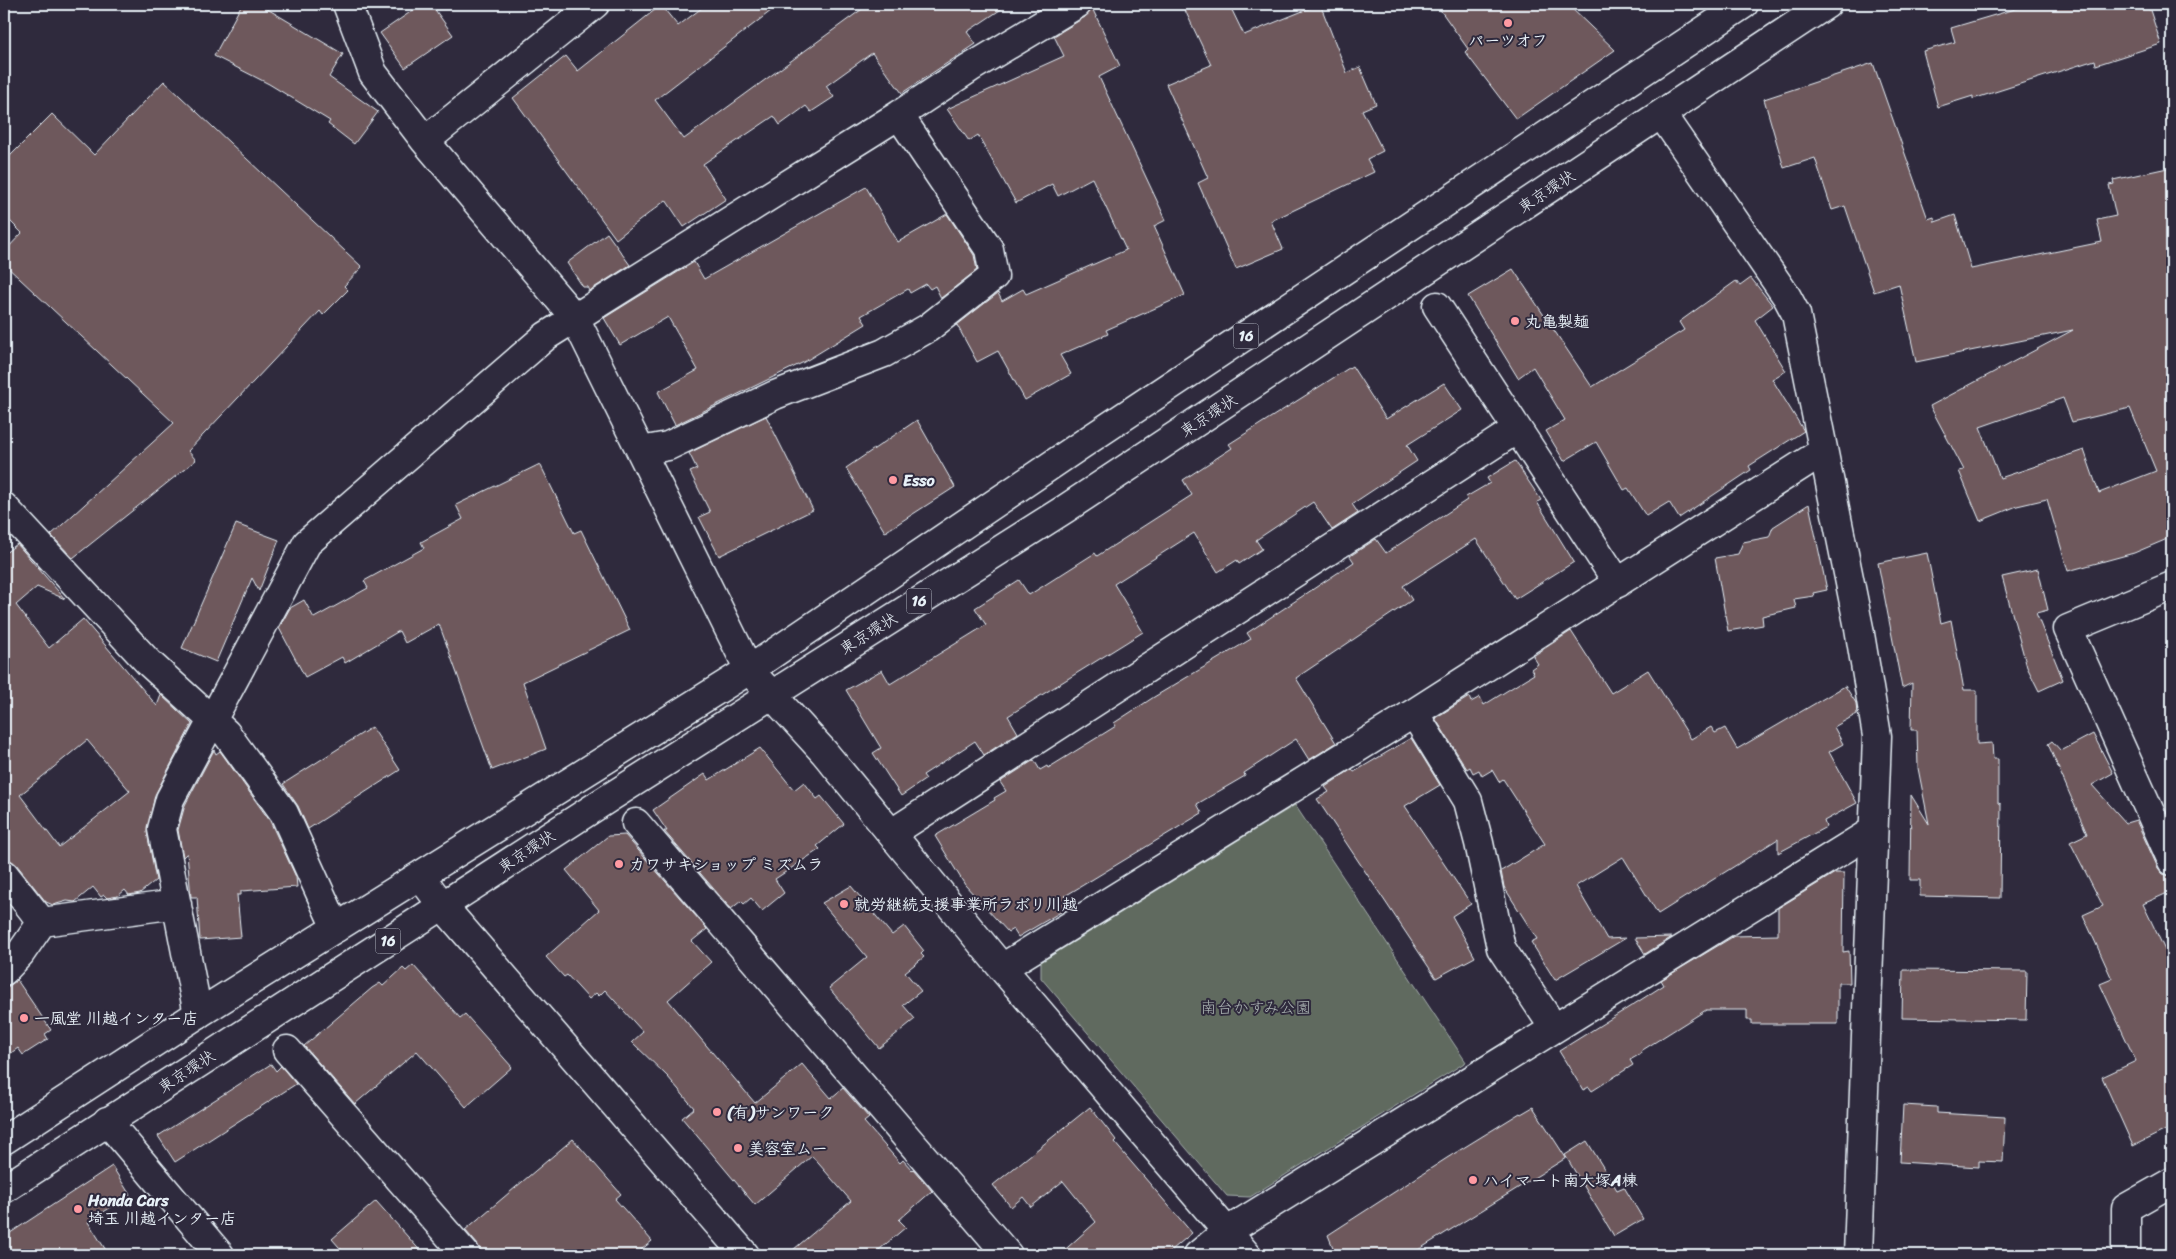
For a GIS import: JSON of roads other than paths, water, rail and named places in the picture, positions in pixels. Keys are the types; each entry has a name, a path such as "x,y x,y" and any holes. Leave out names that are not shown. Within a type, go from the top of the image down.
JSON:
{"main road":[{"path":"348,4 373,73 425,141 575,318 749,670 772,693 892,833 1002,968 1247,1255"},
{"path":"425,141 595,4"},
{"path":"198,1014 162,828 170,799 307,543 546,336 899,115 970,68 1077,4"},
{"name":"東京環状","path":"4,1190 107,1121 772,693 1065,509 1827,4"},
{"name":"16","path":"4,1140 198,1014 749,670 1081,445 1740,5"},
{"path":"641,451 668,446 775,395 884,353 928,328 994,276 989,249 899,115"},
{"path":"1662,115 1782,290 1796,314 1822,452 1860,628 1877,736 1872,831 1858,1255"},
{"path":"1436,306 1618,583"},
{"path":"892,833 1517,429"},
{"path":"1002,968 1414,713 1822,452"},
{"path":"4,507 148,662 213,718 226,733 284,813 336,928"},
{"path":"2172,586 2068,629 2172,860"},
{"path":"1414,713 1468,801 1502,948 1554,1028"},
{"path":"636,823 1008,1255"},
{"path":"1198,1255 1226,1232 1872,831"},
{"path":"4,874 42,922"},
{"path":"420,876 442,905 744,1255"},
{"path":"4,971 20,954 42,922 176,904"},
{"path":"287,1050 466,1255"},
{"path":"107,1121 220,1255"},
{"path":"2126,1255 2126,1208 2172,1182"}],"place":[{"name":"パーツオフ","path":"1508,23"},
{"name":"丸亀製麺","path":"1515,321"},
{"name":"Esso","path":"893,480"},
{"name":"カワサキショップ ミズムラ","path":"619,864"},
{"name":"就労継続支援事業所ラボリ川越","path":"844,904"},
{"name":"一風堂 川越インター店","path":"24,1018"},
{"name":"(有)サンワーク","path":"717,1112"},
{"name":"美容室ムー","path":"738,1148"},
{"name":"ハイマート南大塚A棟","path":"1473,1180"},
{"name":"Honda Cars 埼玉 川越インター店","path":"78,1209"}],"park label":[{"name":"南台かすみ公園","path":"1256,1007"}]}
